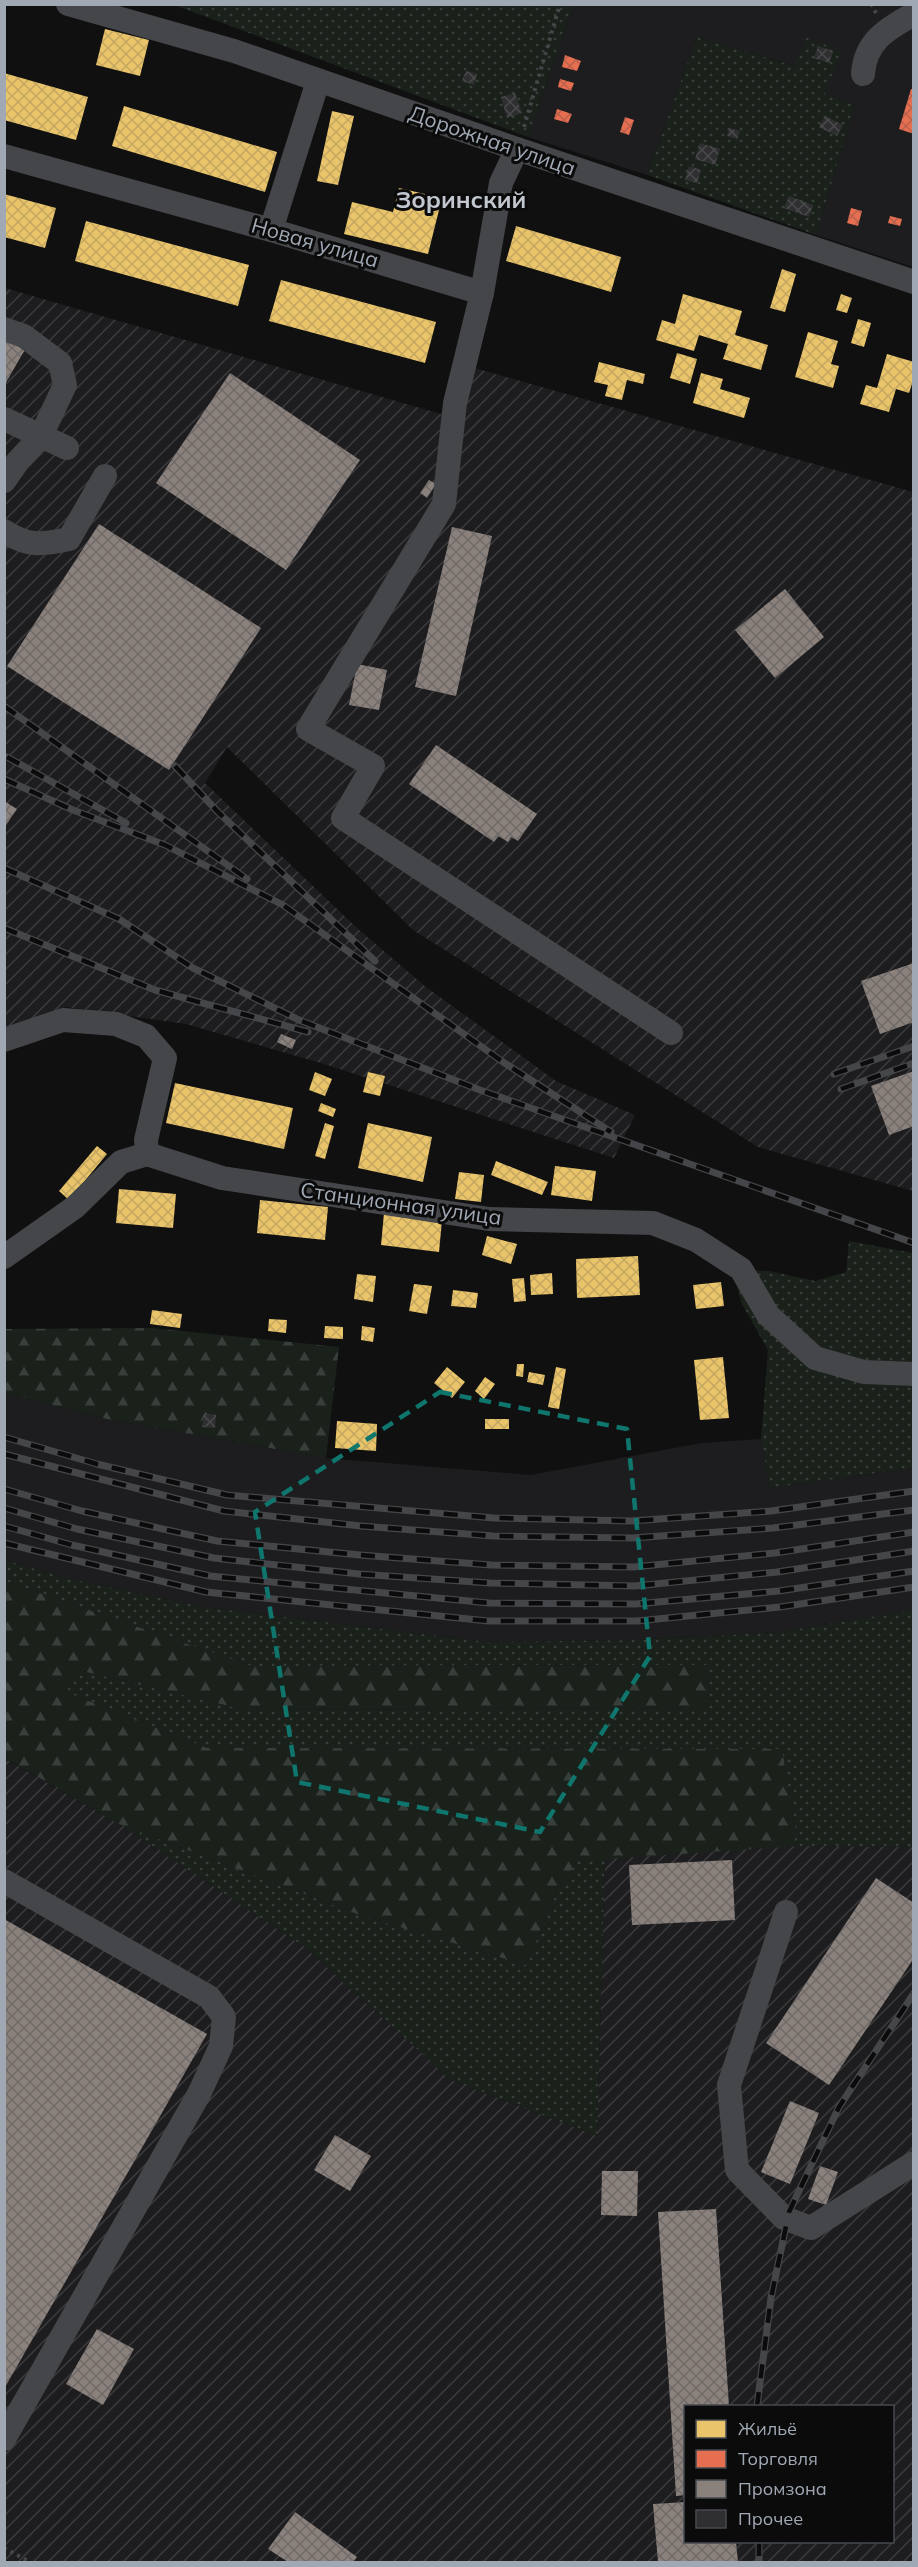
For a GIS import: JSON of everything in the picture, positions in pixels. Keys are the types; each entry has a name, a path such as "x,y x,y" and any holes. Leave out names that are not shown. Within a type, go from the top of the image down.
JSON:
{"street":[{"name":"Дорожная улица","path":"68,4 113,10 914,282"},
{"path":"863,74 864,57 885,30 914,14"},
{"path":"271,230 318,81"},
{"path":"517,149 501,183 482,292 455,403 444,504 308,729 373,766 343,818 671,1033"},
{"name":"Новая улица","path":"4,156 271,230 482,292"},
{"path":"4,329 24,336 60,363 65,385 40,436 4,480"},
{"path":"4,419 67,448"},
{"path":"4,531 28,544 45,544 69,539 105,476"},
{"path":"4,1040 63,1020 116,1024 146,1036 165,1058 146,1140 147,1154 121,1162 75,1207 4,1257"},
{"name":"Станционная улица","path":"147,1154 222,1178 489,1219 653,1223 696,1240 741,1269 768,1316 815,1358 864,1372 914,1374"},
{"path":"4,1881 209,1997 224,2017 221,2046 199,2094 4,2439"},
{"path":"786,1912 729,2085 737,2170 763,2200 784,2218 811,2228 914,2163"}],"path":[{"path":"517,149 535,95 560,4"},
{"path":"4,2548 30,2562"}],"highlighted area":[{"path":"440,1392 627,1429 650,1656 540,1832 297,1782 255,1512"}],"shaded area":[{"path":"573,5 913,5 913,267 816,235 855,105 824,93 807,37 796,66 697,37 647,175 528,137"},
{"path":"5,288 455,418 471,367 913,492 913,1191 758,1147 413,930 227,747 205,783 357,928 426,987 556,1081 635,1115 614,1158 324,1064 186,1024 66,1007 5,1030"},
{"path":"5,1393 107,1419 326,1458 531,1475 701,1443 761,1439 770,1488 913,1468 913,1610 780,1632 634,1640 488,1642 204,1607 66,1578 5,1560"},
{"path":"4,1758 119,1824 306,1948 451,2080 597,2136 605,1857 798,1846 913,1847 913,2562 5,2562"}],"green space":[{"path":"174,5 573,5 528,137"},
{"path":"697,37 795,66 807,37 842,52 824,93 855,105 816,235 647,175"},
{"path":"849,1241 913,1253 913,1468 770,1488 761,1439 768,1350 742,1304 732,1270 769,1271 815,1281 846,1272"},
{"path":"152,1328 339,1347 326,1458 107,1419 5,1393 5,1329"},
{"path":"5,1560 66,1578 204,1607 488,1642 634,1640 780,1632 913,1610 913,1847 798,1846 782,1749 207,1748 65,1692 78,1670 246,1710 705,1708 707,1665 251,1666 5,1581"},
{"path":"5,1581 251,1666 707,1665 706,1708 246,1710 78,1670 66,1692 207,1748 782,1749 798,1846 577,1861 557,1892 526,1965 357,1914 119,1824 5,1758"},
{"path":"119,1824 357,1914 526,1965 557,1892 577,1861 605,1857 597,2136 451,2080 306,1948"}],"building: Жильё":[{"path":"105,29 149,40 140,76 96,65"},
{"path":"4,73 88,97 76,140 4,120"},
{"path":"124,106 277,152 265,192 112,146"},
{"path":"332,111 354,116 338,185 317,181"},
{"path":"399,188 442,198 428,254 344,234 352,202 393,212"},
{"path":"4,194 56,208 45,248 4,237"},
{"path":"86,221 249,265 238,306 75,261"},
{"path":"516,226 621,257 611,292 506,261"},
{"path":"782,269 796,274 785,312 770,308"},
{"path":"281,280 436,322 425,363 269,321"},
{"path":"683,294 742,311 735,335 768,345 761,370 723,359 728,344 699,335 694,351 656,340 662,320 675,324"},
{"path":"841,294 852,298 847,313 836,310"},
{"path":"858,319 871,323 864,347 851,343"},
{"path":"808,332 838,341 831,364 839,366 833,388 795,377"},
{"path":"677,353 697,359 690,384 670,378"},
{"path":"887,354 914,362 914,378 909,393 896,389 889,412 860,404 866,385 877,388"},
{"path":"599,362 645,374 643,384 627,380 622,400 605,396 608,385 594,382"},
{"path":"701,373 723,379 720,389 750,398 744,418 693,403"},
{"path":"315,1072 332,1079 325,1096 309,1090"},
{"path":"368,1072 385,1076 380,1096 363,1092"},
{"path":"175,1083 293,1108 284,1149 166,1123"},
{"path":"321,1103 336,1109 333,1117 318,1111"},
{"path":"325,1123 334,1126 325,1159 315,1156"},
{"path":"368,1123 432,1137 423,1182 358,1168"},
{"path":"97,1146 107,1154 69,1200 59,1191"},
{"path":"496,1161 548,1182 542,1195 491,1175"},
{"path":"555,1166 596,1171 592,1201 551,1195"},
{"path":"459,1172 484,1175 481,1202 455,1199"},
{"path":"119,1189 176,1194 173,1228 116,1223"},
{"path":"260,1200 328,1207 325,1240 257,1233"},
{"path":"384,1213 442,1220 439,1252 381,1245"},
{"path":"487,1236 517,1244 511,1264 482,1255"},
{"path":"638,1256 640,1295 577,1298 576,1259"},
{"path":"552,1273 553,1294 531,1295 530,1275"},
{"path":"357,1274 376,1276 373,1302 354,1299"},
{"path":"524,1278 526,1301 514,1302 512,1279"},
{"path":"721,1282 724,1306 696,1309 693,1285"},
{"path":"414,1284 432,1286 427,1314 409,1311"},
{"path":"453,1290 478,1293 476,1308 451,1306"},
{"path":"152,1310 182,1314 180,1328 150,1324"},
{"path":"269,1319 287,1320 286,1333 268,1331"},
{"path":"325,1326 343,1327 343,1339 324,1338"},
{"path":"362,1326 375,1328 373,1342 361,1340"},
{"path":"723,1357 729,1418 700,1420 694,1360"},
{"path":"517,1364 524,1364 523,1377 516,1376"},
{"path":"447,1367 465,1382 452,1398 434,1383"},
{"path":"556,1367 566,1369 559,1409 548,1407"},
{"path":"529,1372 545,1375 543,1385 527,1382"},
{"path":"485,1377 495,1384 484,1399 475,1391"},
{"path":"485,1419 509,1419 509,1429 485,1429"},
{"path":"337,1421 377,1424 376,1451 335,1448"}],"building: Торговля":[{"path":"565,55 581,61 577,71 562,67"},
{"path":"560,79 574,83 571,91 558,87"},
{"path":"911,89 914,89 914,134 899,129"},
{"path":"557,109 572,114 568,123 554,119"},
{"path":"625,117 634,120 629,135 620,132"},
{"path":"851,208 862,211 858,226 847,223"},
{"path":"890,216 902,219 900,226 888,223"}],"building: Промзона":[{"path":"4,334 27,346 4,386"},
{"path":"230,373 360,460 286,570 156,483"},
{"path":"429,480 436,484 427,498 420,493"},
{"path":"99,524 261,628 169,770 7,666"},
{"path":"452,527 492,536 456,696 415,687"},
{"path":"785,589 824,637 775,678 735,630"},
{"path":"357,664 387,670 379,710 349,705"},
{"path":"436,745 537,814 518,841 511,837 508,842 498,836 494,842 409,784"},
{"path":"4,801 17,809 4,828"},
{"path":"914,963 914,1022 880,1034 861,981"},
{"path":"281,1034 296,1040 292,1049 277,1042"},
{"path":"914,1071 914,1126 889,1135 871,1086"},
{"path":"732,1860 735,1920 632,1925 629,1865"},
{"path":"876,1878 914,1903 914,1958 829,2085 766,2043"},
{"path":"4,1919 207,2034 4,2389"},
{"path":"790,2101 819,2113 790,2184 761,2172"},
{"path":"335,2135 371,2156 350,2191 314,2170"},
{"path":"820,2166 838,2172 826,2205 808,2199"},
{"path":"602,2171 638,2171 637,2216 601,2215"},
{"path":"716,2209 729,2405 684,2405 684,2495 676,2496 658,2212"},
{"path":"97,2329 134,2349 103,2405 66,2384"},
{"path":"684,2502 684,2543 736,2543 738,2562 658,2562 653,2504"},
{"path":"295,2512 357,2557 353,2562 288,2562 268,2549"}],"building: Прочее":[{"path":"818,46 833,51 829,63 814,58"},
{"path":"466,71 477,74 474,85 462,81"},
{"path":"515,93 522,113 507,118 501,97"},
{"path":"825,116 843,125 837,136 819,127"},
{"path":"729,128 740,131 737,139 727,136"},
{"path":"700,143 720,149 715,165 695,159"},
{"path":"689,166 701,170 697,183 685,180"},
{"path":"789,196 813,205 809,217 784,208"},
{"path":"204,1413 216,1415 215,1428 202,1427"}],"railway":[{"path":"4,706 247,879"},
{"path":"7,757 126,823"},
{"path":"175,766 218,812 375,961"},
{"path":"4,779 73,810 165,845 283,905 503,1062 611,1132"},
{"path":"4,868 119,919 193,968 299,1020 480,1090 914,1243"},
{"path":"4,928 155,990 308,1032"},
{"path":"834,1074 914,1046"},
{"path":"841,1089 914,1063"},
{"path":"4,1437 97,1464 227,1495 494,1518 631,1521 771,1511 914,1491"},
{"path":"4,1454 224,1511 361,1526 493,1536 632,1538 773,1528 914,1510"},
{"path":"4,1489 82,1511 217,1541 491,1565 634,1567 775,1553 914,1532"},
{"path":"4,1508 77,1529 214,1558 359,1574 490,1583 635,1586 777,1572 914,1551"},
{"path":"4,1526 72,1545 210,1576 489,1603 636,1604 779,1591 914,1571"},
{"path":"4,1543 206,1592 488,1621 637,1621 780,1607 914,1587"},
{"path":"757,2405 771,2298 789,2212 839,2107 914,1993"},
{"path":"759,2543 759,2562"}],"district":[{"name":"Зоринский","path":"461,200"}]}
